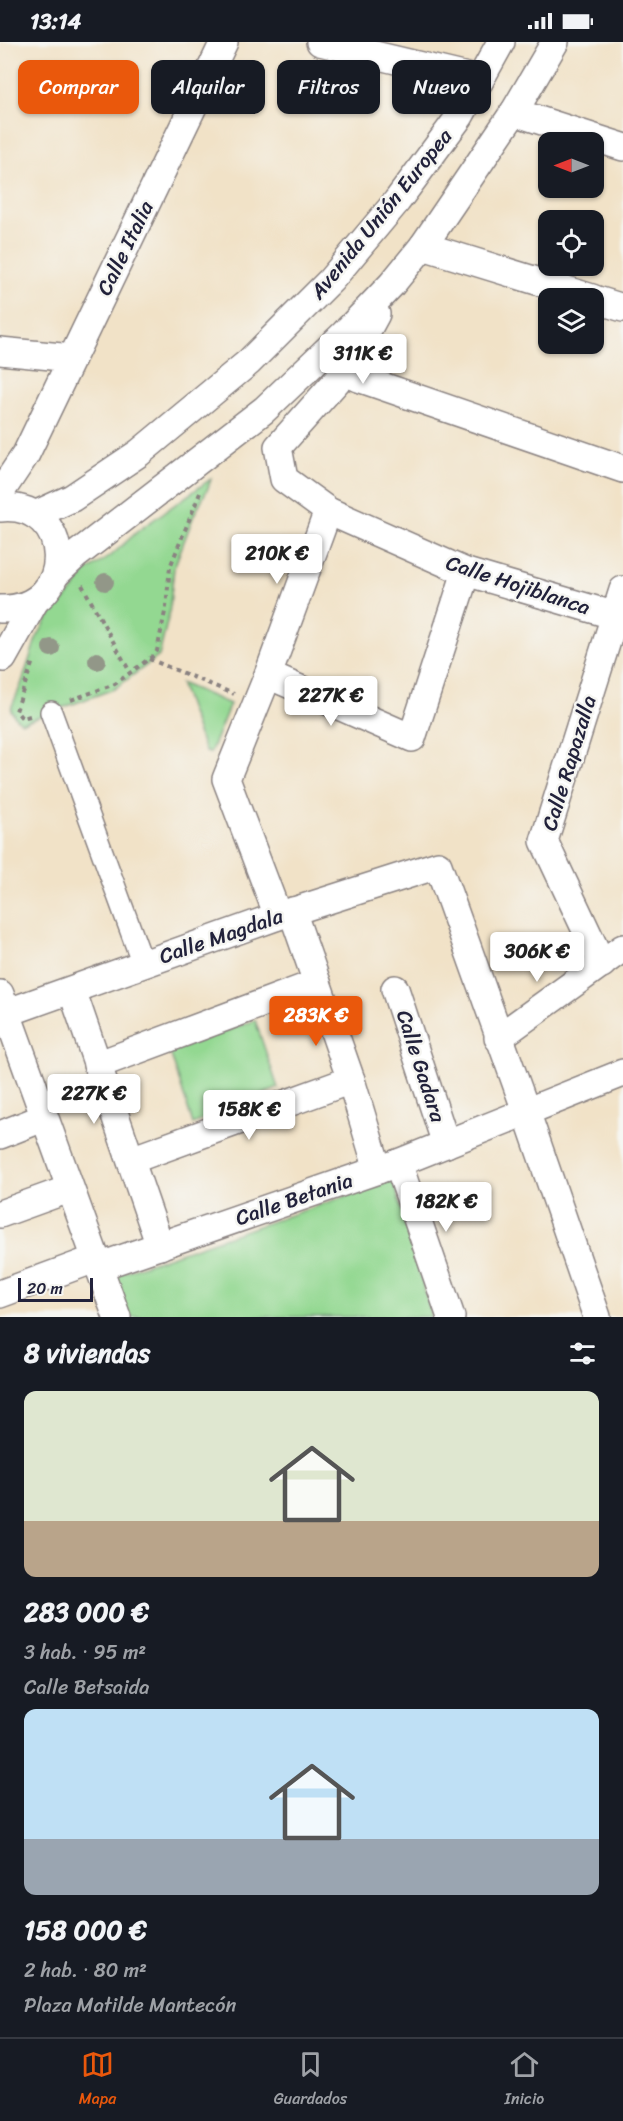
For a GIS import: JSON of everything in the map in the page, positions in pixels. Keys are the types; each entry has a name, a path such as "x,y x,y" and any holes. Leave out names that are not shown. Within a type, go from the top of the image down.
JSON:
{"street":[{"name":"Calle Italia","path":"14,506 26,454 224,42"},
{"path":"320,42 396,60"},
{"name":"Avenida Unión Europea","path":"491,60 501,42"},
{"path":"2,664 6,633 0,609 24,607 35,601 48,590 56,574 76,555 264,410 345,333 392,284 423,246 514,112 555,42"},
{"path":"514,112 623,147"},
{"name":"Avenida Unión Europea","path":"14,506 72,498 139,453 249,362 331,280 390,210 461,114"},
{"path":"423,246 558,288"},
{"path":"392,284 344,372 623,469"},
{"path":"604,302 623,308"},
{"path":"0,351 72,358"},
{"name":"Calle Hojiblanca","path":"344,372 278,447 284,479 328,510 465,572 619,617"},
{"path":"14,506 50,530 58,554 56,574"},
{"path":"328,510 268,675 226,778 317,983 351,1080 451,1317"},
{"path":"268,675 412,738 465,572"},
{"name":"Calle Rapazalla","path":"612,956 544,841 619,617 623,590"},
{"path":"2,664 35,601"},
{"path":"50,709 144,964"},
{"name":"Calle Magdala","path":"3,1004 72,990 285,914 438,866 498,1038"},
{"path":"597,1317 526,1111 498,1038 612,956"},
{"path":"97,1065 317,983"},
{"name":"Calle Gadara","path":"395,989 446,1144"},
{"path":"72,990 160,1246"},
{"path":"3,1004 10,1056 43,1118 114,1316"},
{"name":"Calle Betania","path":"0,1294 96,1263 160,1246 388,1167 623,1073"},
{"path":"131,1160 351,1080"},
{"path":"0,1135 43,1118"},
{"path":"0,1214 69,1189"}],"path":[{"path":"35,651 16,711 22,717 50,709 115,684 157,651 164,623 171,567 202,489 194,494"},
{"path":"82,584 130,672"},
{"path":"148,659 228,691"}],"green space":[{"path":"211,479 194,515 174,568 169,614 159,656 114,689 26,721 22,722 16,718 11,710 12,706 36,639 48,618 71,593 86,572 113,554 139,530"},
{"path":"180,683 230,704 210,753 206,752 203,746"},
{"path":"255,1020 278,1088 193,1124 170,1052"},
{"path":"393,1180 432,1317 128,1317 112,1276"}]}
